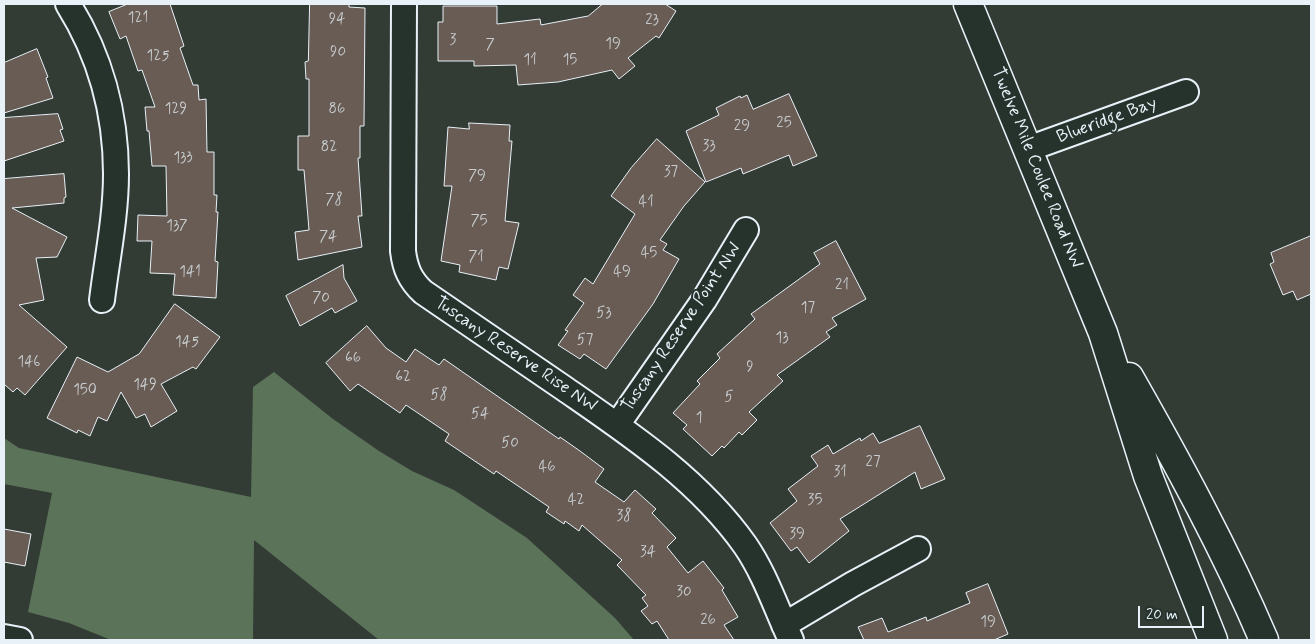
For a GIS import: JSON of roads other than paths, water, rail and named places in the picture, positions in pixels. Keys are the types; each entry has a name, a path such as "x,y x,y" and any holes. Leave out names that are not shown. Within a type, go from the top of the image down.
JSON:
{"street":[{"path":"68,4 96,60 106,89 114,140 116,176 102,300"},
{"name":"Tuscany Reserve Rise NW","path":"404,4 403,251 407,272 424,292 617,425 688,481 729,524 761,571 787,633"},
{"name":"Twelve Mile Coulee Road NW","path":"968,4 1103,333 1148,476 1213,640"},
{"name":"Blueridge Bay","path":"1028,149 1186,92"},
{"name":"Tuscany Reserve Point NW","path":"617,425 704,300 746,230"},
{"name":"Twelve Mile Coulee Road NW","path":"1103,333 1179,464 1244,595 1264,640"},
{"path":"787,633 853,584 918,549"},
{"path":"1188,575 1201,640"},
{"path":"4,637 20,640"}]}
